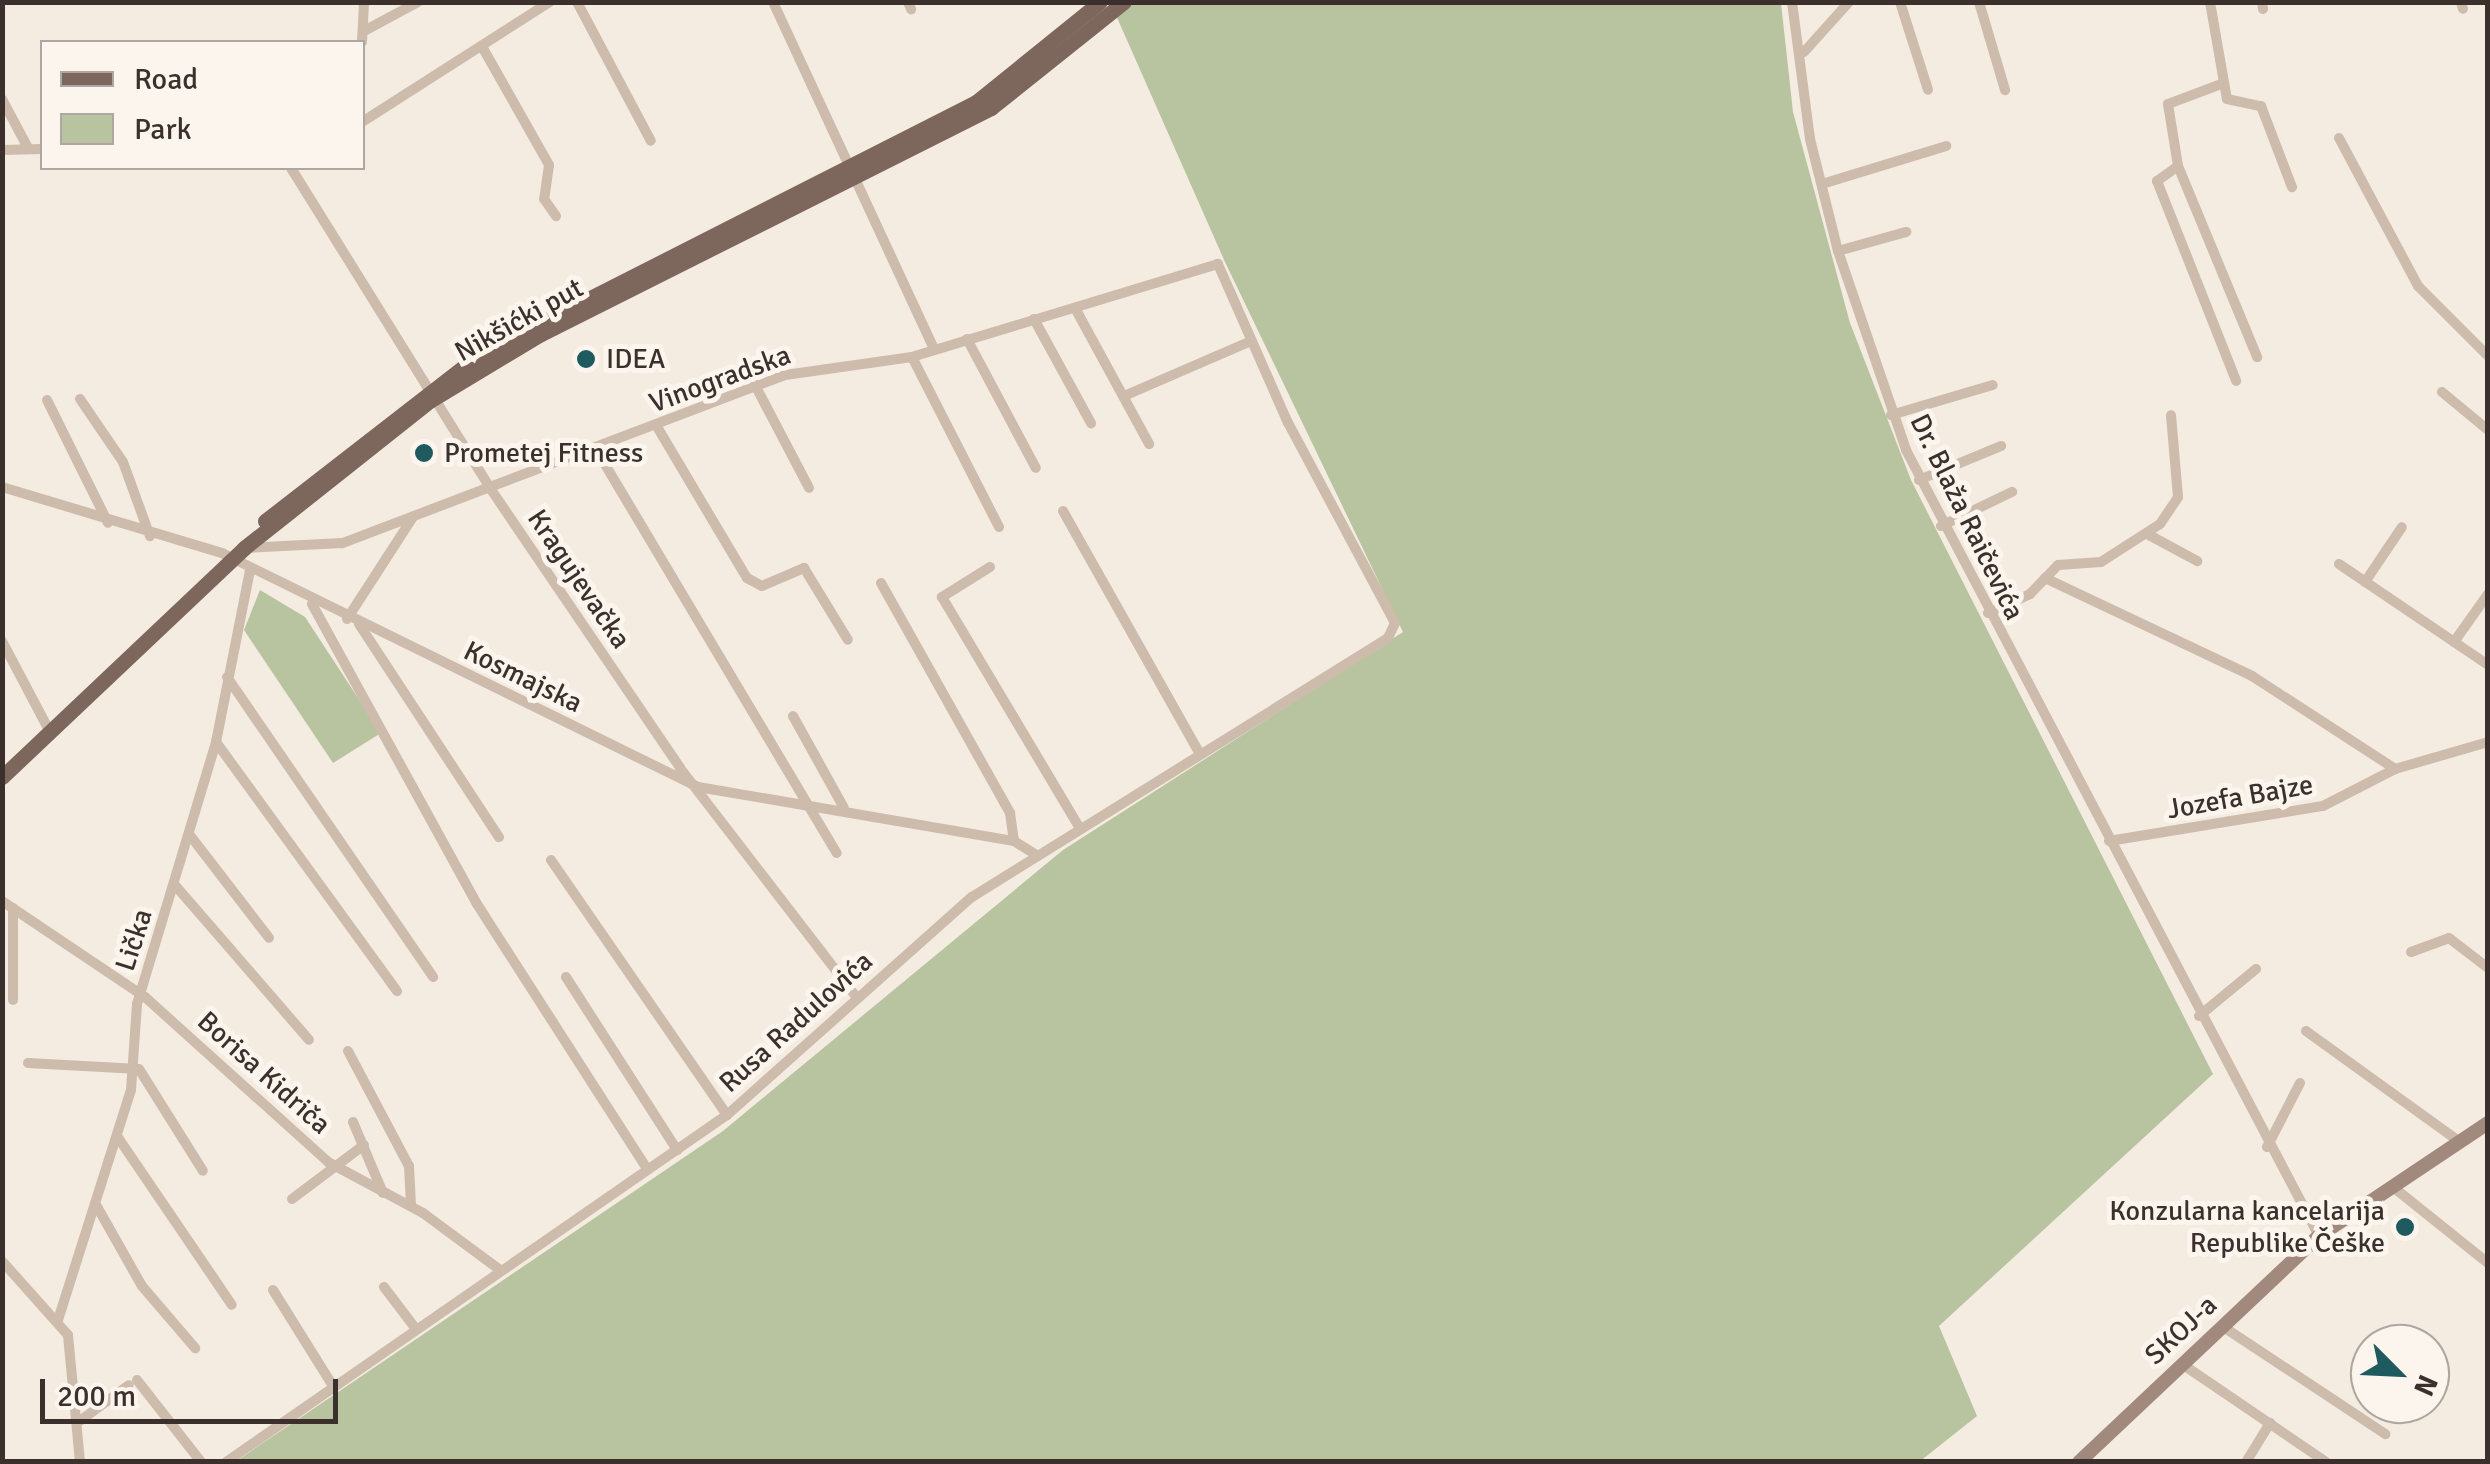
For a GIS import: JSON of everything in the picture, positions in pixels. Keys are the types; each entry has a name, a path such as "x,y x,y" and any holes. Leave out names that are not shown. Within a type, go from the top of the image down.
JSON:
{"main road":[{"path":"845,174 976,102 1100,2"},
{"name":"Nikšićki put","path":"2,777 244,548 428,395 845,174 1004,100 1124,2"},
{"name":"SKOJ-a","path":"2079,1462 2319,1236 2488,1123"}],"street":[{"path":"363,37 364,2"},
{"path":"363,37 418,2"},
{"path":"365,120 484,50 550,2"},
{"path":"577,2 652,141"},
{"path":"773,2 845,174 934,350"},
{"name":"Dr. Blaža Raičevića","path":"1792,2 1804,52 1822,184 1838,250 1892,415 1919,480 2267,1147 2319,1236"},
{"path":"1804,52 1849,2"},
{"path":"1900,2 1928,90"},
{"path":"1979,2 2005,90"},
{"path":"2210,2 2224,87 2232,102 2261,106 2292,187"},
{"path":"484,50 549,165 544,199 556,216"},
{"path":"2224,87 2169,100 2178,166 2257,358"},
{"path":"2,99 28,148"},
{"path":"2339,138 2418,286 2488,356"},
{"path":"1822,184 1946,146"},
{"path":"2,150 40,149"},
{"path":"2178,166 2158,181 2236,381"},
{"name":"Kragujevačka","path":"292,170 428,395 490,488 698,787 856,998"},
{"path":"1838,250 1906,232"},
{"name":"Vinogradska","path":"244,548 312,549 597,451 755,385 912,357 1218,264 1248,342"},
{"path":"1075,308 1148,444"},
{"path":"1034,320 1091,424"},
{"path":"968,339 1036,468"},
{"path":"1124,396 1248,342"},
{"name":"Rusa Radulovića","path":"226,1462 727,1115 956,909 1079,827 1388,638 1395,623 1248,342"},
{"path":"912,357 1000,527"},
{"path":"755,385 809,488"},
{"path":"1892,415 1994,385"},
{"path":"2442,392 2488,430"},
{"path":"80,399 123,462 150,536"},
{"path":"47,400 108,524"},
{"path":"1988,613 2061,564 2098,564 2149,535 2178,497 2170,415"},
{"path":"656,425 747,578 762,586 804,568 848,640"},
{"path":"1919,480 2001,446"},
{"path":"597,451 801,802 837,853"},
{"name":"Kosmajska","path":"2,488 232,561 312,604 698,787 844,808 1014,841 1038,856"},
{"path":"1941,526 2012,492"},
{"path":"1063,511 1200,754"},
{"path":"347,619 412,517"},
{"path":"2365,582 2402,528"},
{"path":"2149,535 2197,561"},
{"path":"2339,564 2488,665"},
{"path":"990,567 942,597 1079,827"},
{"name":"Lička","path":"58,1320 135,1067 140,994 216,742 250,570"},
{"path":"2045,578 2252,676 2396,769"},
{"path":"882,584 1010,812 1014,841"},
{"path":"2454,642 2488,594"},
{"path":"312,604 478,904 648,1170"},
{"path":"359,624 499,837"},
{"path":"2,642 50,732"},
{"path":"226,677 433,977"},
{"path":"793,716 844,808"},
{"path":"216,742 397,992"},
{"name":"Jozefa Bajze","path":"2109,841 2323,806 2396,769 2488,742"},
{"path":"189,834 269,938"},
{"path":"552,860 727,1115"},
{"path":"174,884 309,1040"},
{"name":"Borisa Kidriča","path":"2,901 140,994 338,1168 412,1206 500,1270"},
{"path":"13,908 13,1000"},
{"path":"2411,952 2449,938 2488,968"},
{"path":"2199,1016 2256,969"},
{"path":"566,977 676,1150"},
{"path":"2306,1031 2460,1142"},
{"path":"348,1051 409,1166 412,1206"},
{"path":"28,1063 135,1067 203,1171"},
{"path":"2267,1147 2300,1083"},
{"path":"353,1122 383,1194"},
{"path":"117,1136 232,1305"},
{"path":"292,1200 364,1145"},
{"path":"2393,1187 2488,1264"},
{"path":"94,1203 142,1286 195,1348"},
{"path":"2,1261 58,1320 70,1343 80,1462"},
{"path":"384,1287 416,1329"},
{"path":"273,1290 333,1386"},
{"path":"2222,1326 2386,1434"},
{"path":"2182,1364 2326,1462"},
{"path":"77,1422 133,1383 202,1462"},
{"path":"2246,1462 2270,1423"}],"green space":[{"path":"1124,3 1781,3 1793,112 1850,323 1911,480 2213,1074 1939,1326 1977,1416 1919,1462 235,1462 723,1131 1063,850 1403,632 1225,262 1115,13"},
{"path":"260,590 305,617 381,733 333,763 244,630"}],"place":[{"name":"IDEA","path":"586,359"},
{"name":"Prometej Fitness","path":"424,453"},
{"name":"Konzularna kancelarija Republike Češke","path":"2405,1227"}]}
